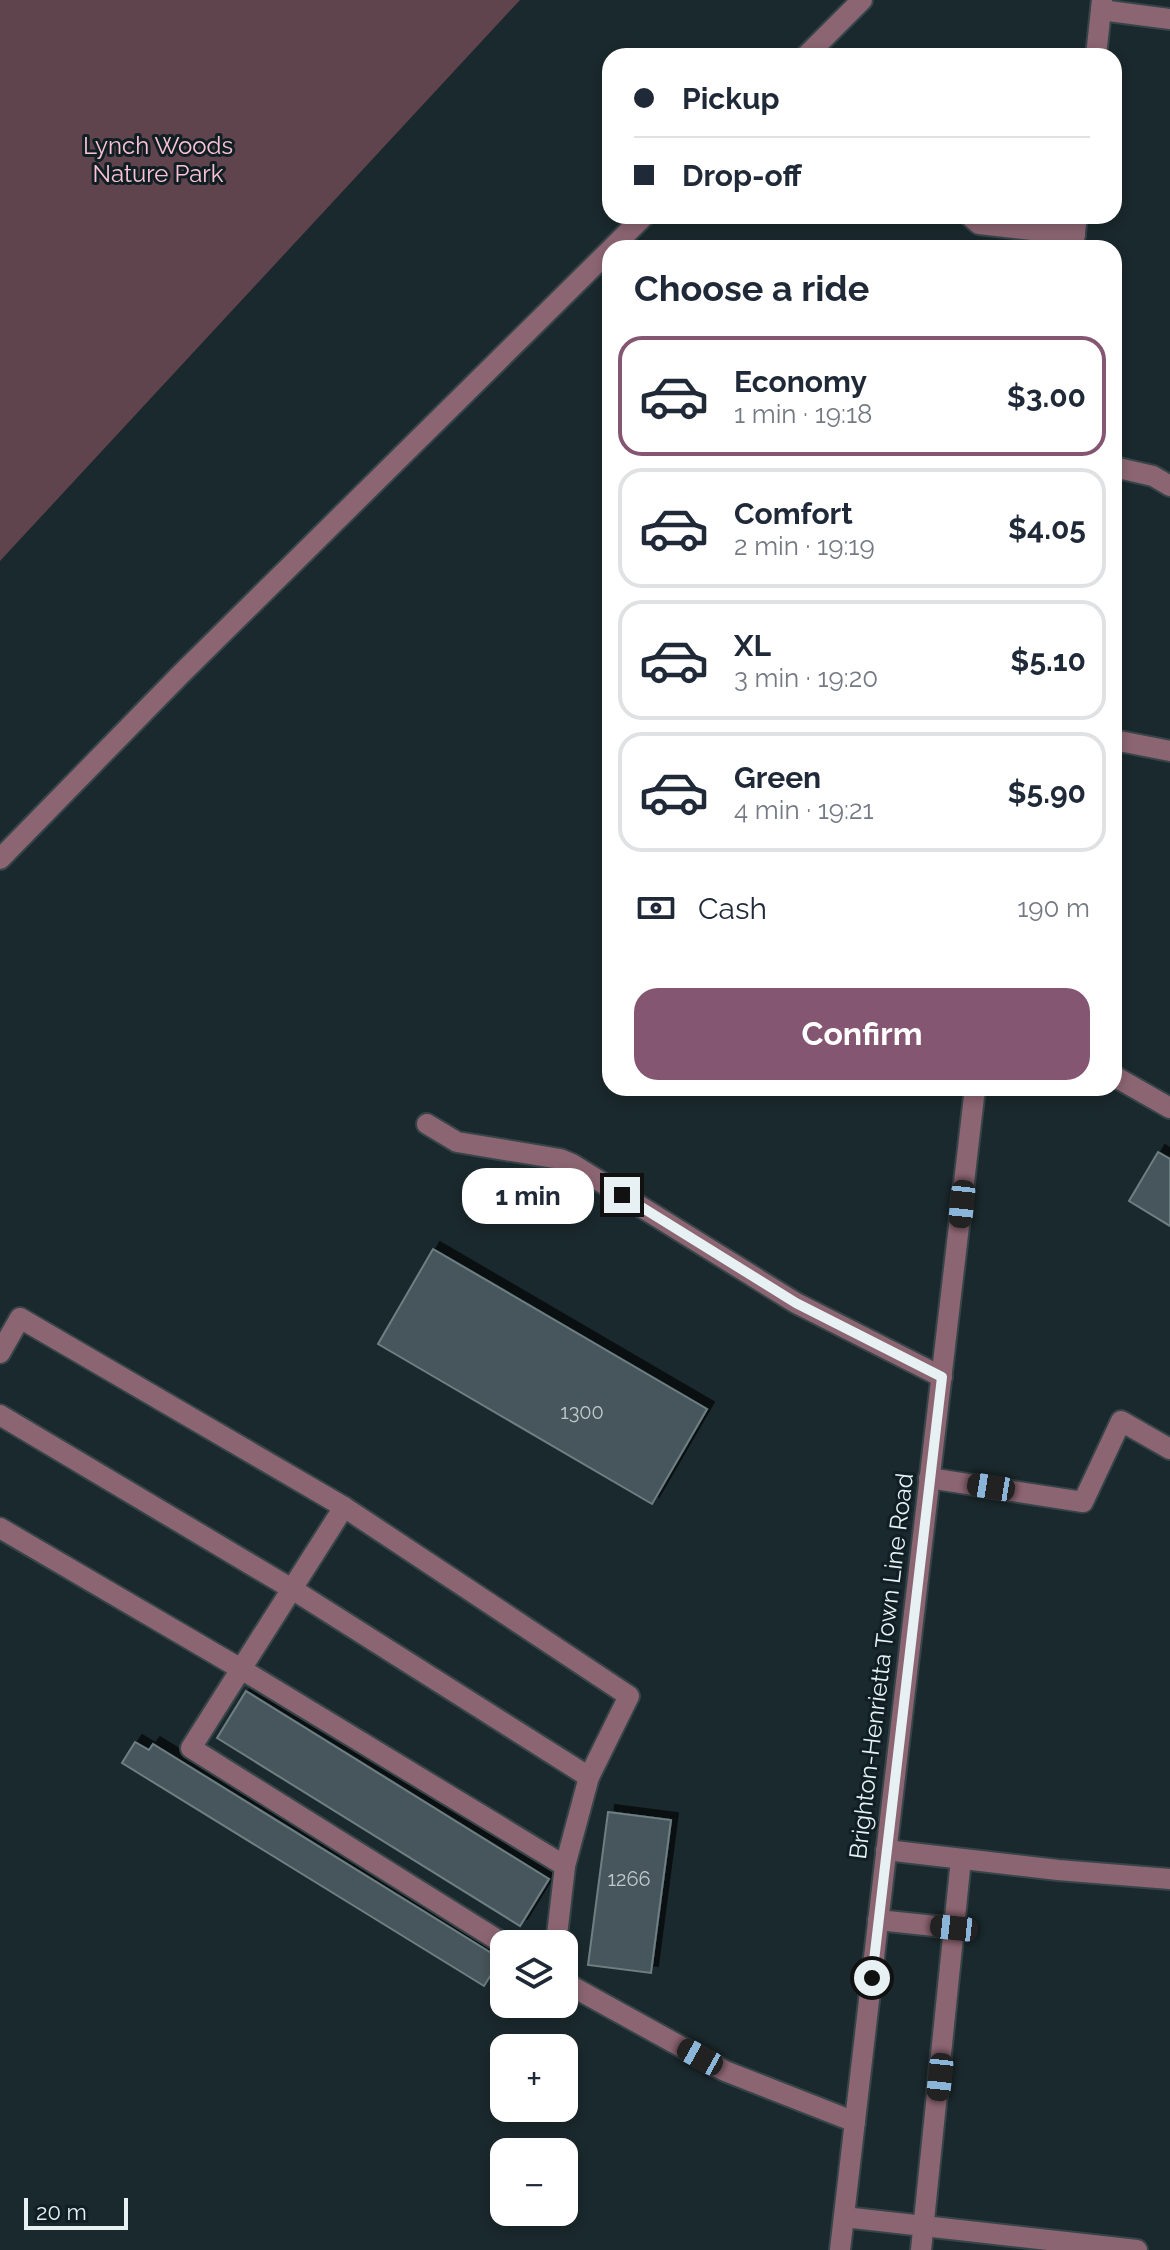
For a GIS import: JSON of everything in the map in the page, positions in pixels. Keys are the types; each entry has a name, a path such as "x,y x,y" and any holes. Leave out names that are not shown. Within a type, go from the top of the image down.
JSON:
{"street":[{"path":"814,48 862,0"},
{"path":"1097,48 1102,5 1170,19"},
{"path":"620,240 636,224"},
{"path":"979,224 1075,233"},
{"path":"0,859 180,675 602,258"},
{"path":"1122,469 1153,476 1170,486"},
{"path":"1122,742 1170,751"},
{"path":"1122,1081 1170,1108"},
{"name":"Brighton-Henrietta Town Line Road","path":"840,2250 974,1096"},
{"path":"427,1124 457,1142 560,1159 572,1164 796,1303 942,1377"},
{"path":"0,1353 20,1318 344,1507 629,1696 589,1777 565,1866 558,1930"},
{"path":"0,1415 292,1589 589,1777"},
{"path":"929,1478 1083,1502 1121,1421 1170,1449"},
{"path":"344,1507 191,1748 490,1935"},
{"path":"0,1528 241,1669 565,1866"},
{"path":"886,1850 1170,1879"},
{"path":"921,2250 961,1859"},
{"path":"878,1920 954,1928"},
{"path":"578,1990 725,2071 855,2122"},
{"path":"844,2217 1137,2250"}],"green space":[{"name":"Lynch Woods Nature Park","path":"0,0 520,0 0,561"}],"building":[{"path":"1158,1152 1170,1159 1170,1226 1129,1201"},
{"path":"433,1249 707,1409 652,1504 378,1344"},
{"path":"246,1691 549,1879 520,1926 217,1738"},
{"path":"135,1742 149,1750 153,1744 490,1952 490,1976 484,1986 122,1763"},
{"path":"608,1812 671,1820 651,1973 588,1965"}],"route":[{"path":"622,1195 796,1303 942,1377 872,1978"}]}
